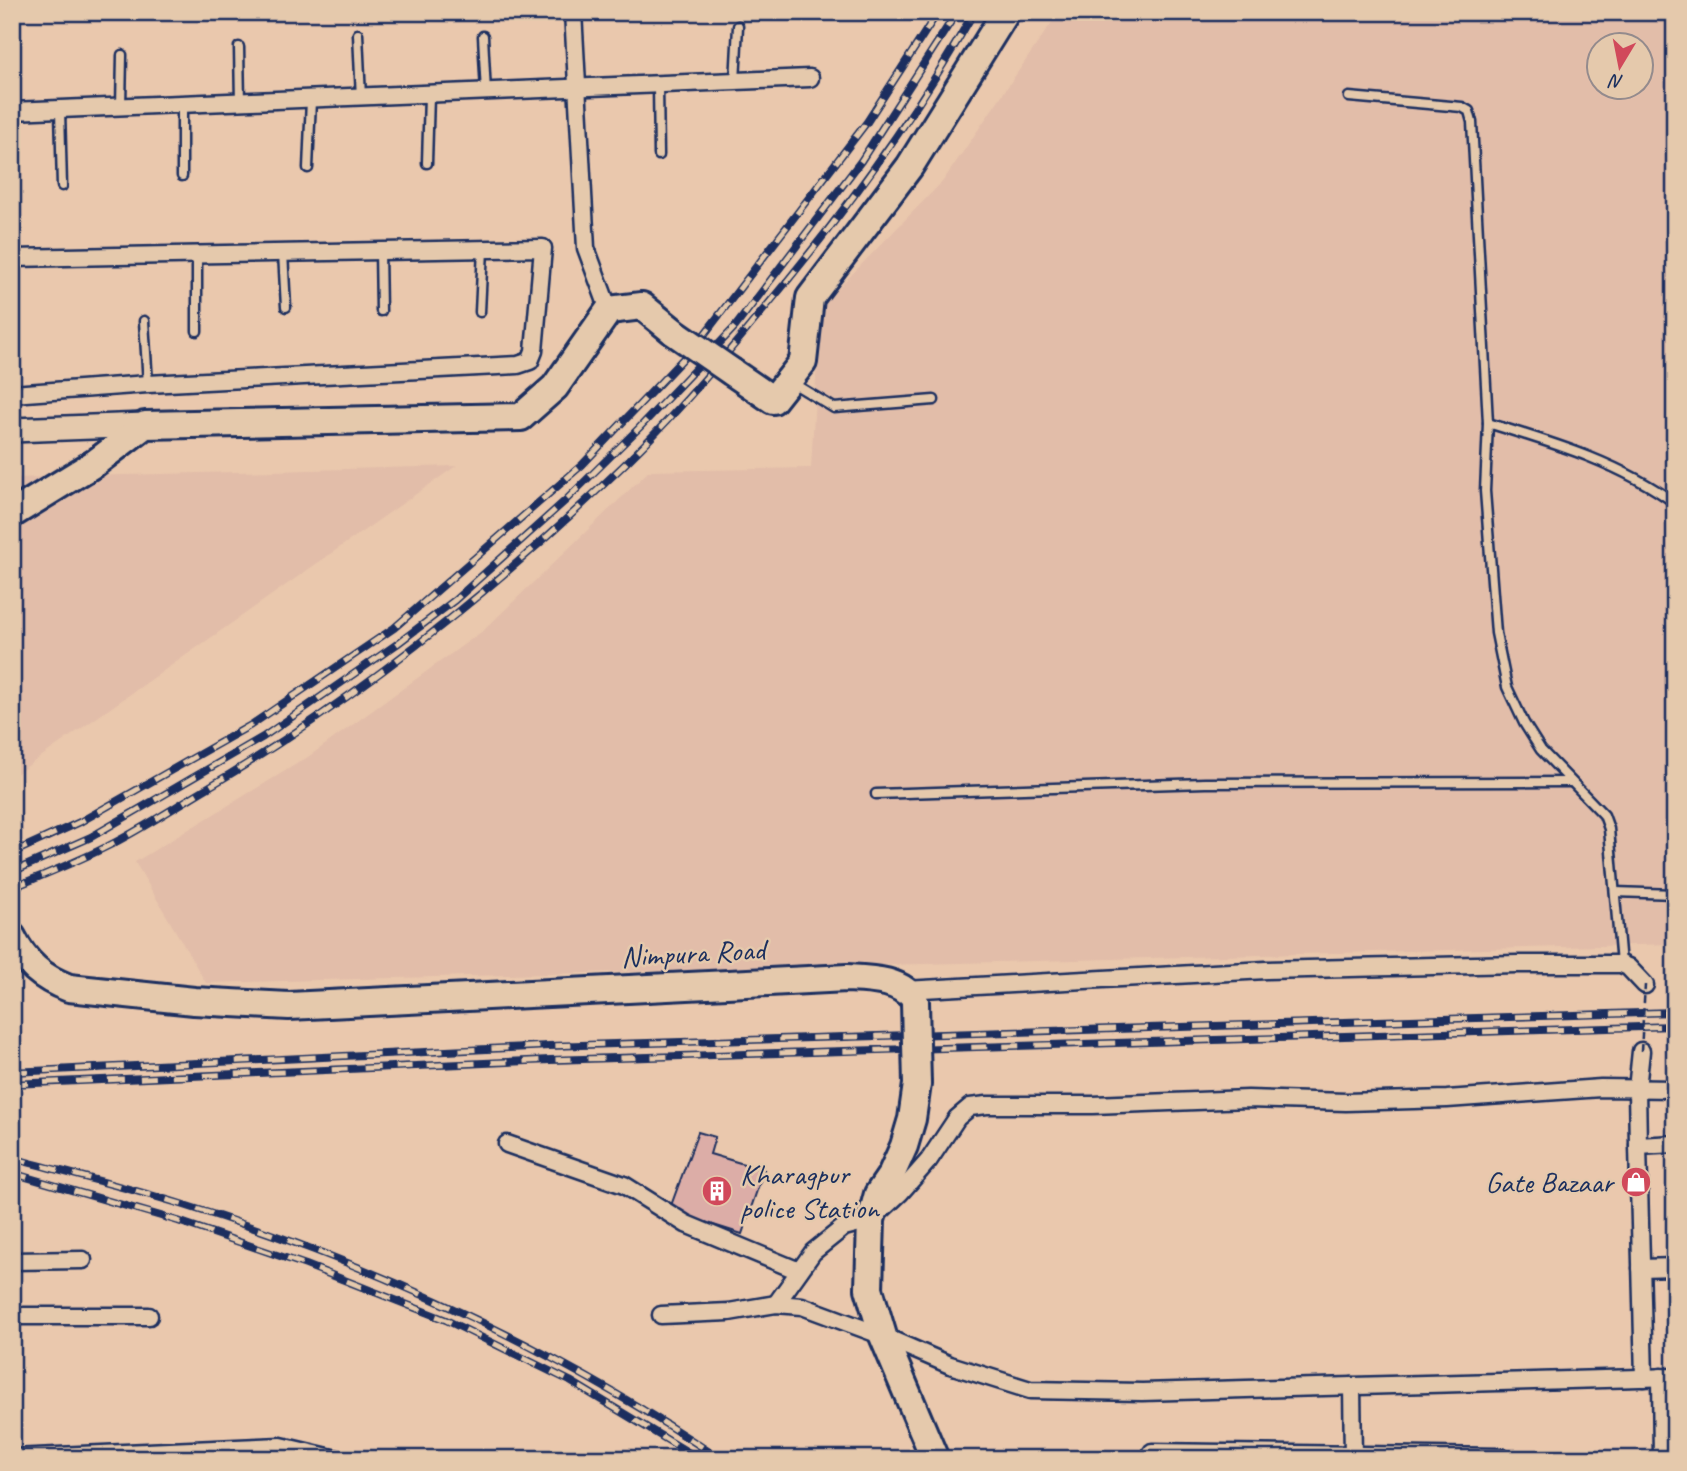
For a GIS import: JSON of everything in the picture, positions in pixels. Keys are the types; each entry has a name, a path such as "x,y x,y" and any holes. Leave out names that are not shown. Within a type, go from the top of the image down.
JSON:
{"main road":[{"path":"12,430 520,417 555,387 609,310 642,306 674,332 773,400 803,362 810,298 910,166 1006,12"},
{"path":"12,514 95,463 145,425"},
{"name":"Nimpura Road","path":"12,937 29,964 40,974 69,988 238,1004 289,1006 846,978 895,985 910,996"},
{"path":"910,996 917,1084 912,1119 904,1146 891,1175 877,1195 871,1220 869,1289 883,1336 935,1459"}],"street":[{"path":"573,12 586,248 609,310"},
{"path":"12,111 810,78"},
{"path":"12,258 543,248 534,351 530,361 518,365 148,384 12,394"},
{"path":"910,996 1266,970 1503,964 1620,964 1633,971 1644,985"},
{"path":"1642,1051 1637,1089 1641,1268 1660,1377 1662,1459"},
{"path":"776,1304 813,1252 830,1236 844,1227 871,1220 900,1193 929,1160 957,1118 970,1107 1248,1099 1346,1102 1447,1099 1601,1088 1675,1089"},
{"path":"507,1144 624,1185 686,1224 799,1271"},
{"path":"1638,1146 1675,1144"},
{"path":"12,1261 83,1261"},
{"path":"1641,1268 1675,1267"},
{"path":"661,1315 729,1312 776,1304 814,1309 950,1365 1030,1391 1142,1392 1660,1377"},
{"path":"12,1317 149,1316"},
{"path":"1352,1386 1353,1457"},
{"path":"12,1458 217,1454 281,1446 337,1459"},
{"path":"1152,1452 1353,1457 1500,1457"}],"lane":[{"path":"735,82 738,26"},
{"path":"358,34 361,98"},
{"path":"483,36 486,93"},
{"path":"239,47 240,103"},
{"path":"121,107 122,55"},
{"path":"658,86 659,155"},
{"path":"427,163 429,95"},
{"path":"1349,97 1462,107 1469,111 1472,122 1488,423 1485,491 1495,620 1507,687 1524,723 1535,741 1570,782 1604,815 1609,829 1620,964"},
{"path":"308,167 311,100"},
{"path":"182,105 182,176"},
{"path":"60,110 62,186"},
{"path":"480,312 483,249"},
{"path":"380,251 381,311"},
{"path":"283,253 286,307"},
{"path":"197,254 197,331"},
{"path":"144,321 148,384"},
{"path":"788,381 834,408 934,400"},
{"path":"1488,423 1604,463 1634,476 1675,503"},
{"path":"876,794 1205,783 1570,782"},
{"path":"1615,892 1675,894"}],"path":[{"path":"1642,1051 1644,985"}],"shaded area":[{"path":"1059,12 1675,12 1675,944 206,983 135,862 308,757 484,630 649,471 811,468 820,307 943,181"},
{"path":"456,466 12,777 12,478"}],"building":[{"name":"Kharagpur police Station","path":"698,1132 715,1137 710,1154 764,1170 742,1234 669,1211"},
{"path":"1667,1406 1675,1406 1675,1459 1668,1459"}],"railway":[{"path":"12,853 80,822 251,725 394,628 582,465 697,344 867,122 938,12"},
{"path":"12,872 91,837 263,737 397,644 455,600 566,500 735,327 861,161 957,12"},
{"path":"12,888 81,859 130,834 319,717 426,638 578,509 678,409 818,243 900,131 974,12"},
{"path":"12,1072 549,1046 1675,1012"},
{"path":"12,1084 550,1060 1675,1026"},
{"path":"12,1158 181,1204 252,1227 392,1281 527,1345 593,1381 720,1459"},
{"path":"12,1173 178,1221 306,1265 446,1320 570,1381 699,1459"}],"place":[{"name":"Gate Bazaar","path":"1636,1182"},
{"name":"Kharagpur police Station","path":"717,1191"}]}
